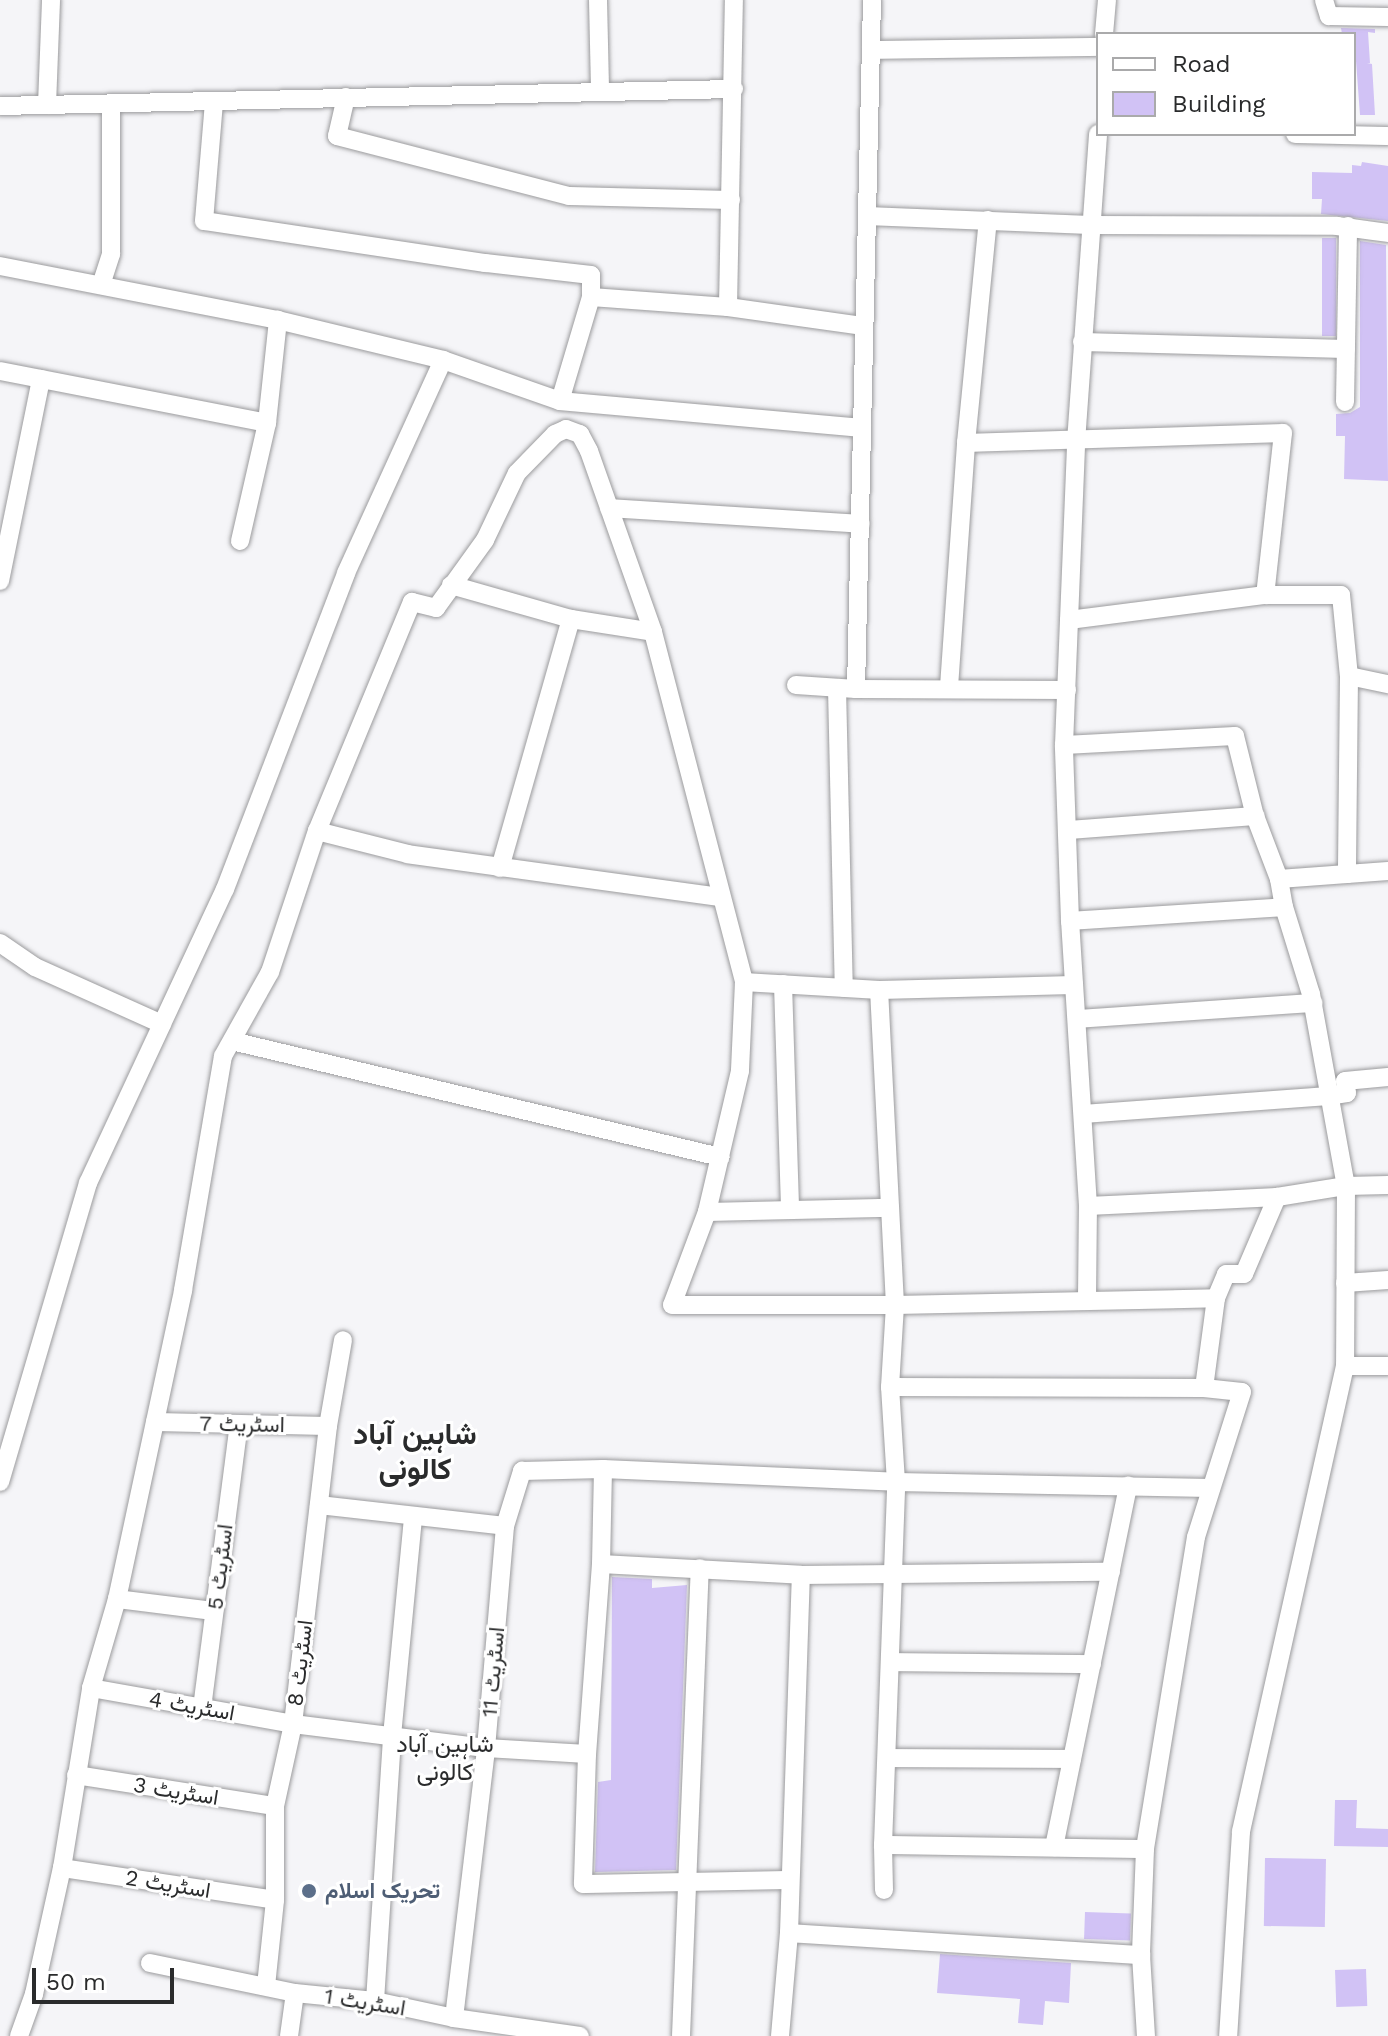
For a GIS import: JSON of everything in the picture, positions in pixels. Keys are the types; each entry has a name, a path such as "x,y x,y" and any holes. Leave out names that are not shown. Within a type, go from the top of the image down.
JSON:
{"street":[{"path":"47,105 51,0"},
{"path":"598,0 600,91"},
{"path":"728,307 734,0"},
{"path":"844,988 846,688 860,524 872,0"},
{"path":"1104,32 1107,0"},
{"path":"1324,0 1329,16 1388,17"},
{"path":"871,50 1096,47"},
{"path":"0,106 734,89"},
{"path":"346,97 337,136 569,196 731,200"},
{"path":"214,101 204,221 485,263 591,275 591,297 560,401"},
{"path":"101,285 111,254 111,103"},
{"path":"1356,135 1388,136"},
{"path":"1087,1298 1088,1206 1070,921 1064,745 1076,442 1098,136"},
{"path":"867,216 1090,225 1348,226 1388,233"},
{"path":"949,687 966,443 988,220"},
{"path":"1345,402 1348,226"},
{"path":"0,266 278,320 443,360 560,401 862,428"},
{"path":"591,297 728,307 864,326"},
{"path":"240,541 267,423 278,320"},
{"path":"1082,342 1346,349"},
{"path":"0,1482 88,1183 225,889 346,573 443,360"},
{"path":"0,371 267,423"},
{"path":"0,581 41,379"},
{"path":"19,2036 34,1994 62,1868 91,1688 117,1599 155,1422 207,1166 223,1056 270,972 317,831 412,602 436,608 485,540 517,473 555,434 566,429 580,434 653,632 744,982 740,1071 707,1212 672,1305 895,1305 1087,1298 1216,1298"},
{"path":"966,443 1076,442 1283,433 1265,595"},
{"path":"609,508 860,524"},
{"path":"451,585 571,619 653,632"},
{"path":"1069,620 1265,595 1341,595 1349,676 1347,874"},
{"path":"500,868 571,619"},
{"path":"1349,676 1388,684"},
{"path":"796,685 1067,690"},
{"path":"1064,745 1235,736 1255,816 1279,879 1284,907 1313,1003 1346,1186 1345,1366 1241,1832 1228,2036"},
{"path":"1068,830 1255,816"},
{"path":"317,831 408,854 720,897"},
{"path":"1279,879 1388,871"},
{"path":"1070,921 1284,907"},
{"path":"0,943 35,967 162,1024"},
{"path":"744,982 879,990 1074,985"},
{"path":"783,984 790,1210"},
{"path":"879,990 895,1305 890,1387 896,1482 884,1890"},
{"path":"1077,1019 1313,1003"},
{"path":"232,1041 720,1157"},
{"path":"1083,1114 1328,1096 1347,1093 1345,1081 1388,1077"},
{"path":"1088,1206 1277,1197 1346,1186 1388,1185"},
{"path":"1204,1388 1216,1298 1226,1274 1244,1274 1277,1197"},
{"path":"707,1212 890,1208"},
{"path":"1345,1283 1388,1280"},
{"name":"اسٹریٹ 8","path":"266,1986 275,1900 275,1806 293,1724 328,1426 343,1340"},
{"path":"1345,1366 1388,1366"},
{"path":"890,1387 1204,1388 1242,1392 1196,1537 1145,1849 1141,1955 1146,2036"},
{"name":"اسٹریٹ 7","path":"155,1422 328,1426"},
{"name":"اسٹریٹ 5","path":"202,1708 239,1425"},
{"path":"790,1880 583,1884 587,1754 601,1564 603,1469 896,1482 1211,1488"},
{"name":"اسٹریٹ 11","path":"454,2018 486,1748 505,1526 522,1471 603,1469"},
{"path":"1054,1847 1128,1485"},
{"path":"319,1505 505,1526"},
{"path":"375,2001 392,1736 413,1517"},
{"path":"601,1564 801,1575 1111,1572"},
{"path":"681,2036 700,1568"},
{"path":"780,2036 789,1933 801,1575"},
{"path":"117,1599 214,1611"},
{"path":"892,1662 1092,1664"},
{"name":"اسٹریٹ 4","path":"91,1688 293,1724 486,1748 587,1754"},
{"path":"888,1758 1072,1759"},
{"name":"اسٹریٹ 3","path":"76,1775 275,1806"},
{"path":"883,1845 1145,1849"},
{"name":"اسٹریٹ 2","path":"62,1868 275,1900"},
{"path":"789,1933 1141,1955"},
{"name":"اسٹریٹ 1","path":"150,1963 295,1993 375,2001 454,2018 580,2036"},
{"path":"289,2036 295,1993"}],"building":[{"path":"1341,28 1375,29 1375,33 1368,32 1370,63 1367,63 1372,64 1375,115 1360,115 1356,32 1342,32"},
{"path":"1362,162 1388,166 1388,221 1321,214 1322,199 1312,199 1312,172 1352,173 1352,165 1361,166"},
{"path":"1322,238 1336,238 1336,336 1322,336"},
{"path":"1360,241 1386,245 1388,481 1344,479 1345,436 1336,436 1336,414 1350,413 1360,407"},
{"path":"612,1577 652,1579 652,1588 687,1585 676,1870 595,1872 598,1782 611,1780"},
{"path":"1335,1800 1357,1800 1356,1828 1388,1829 1388,1847 1334,1846"},
{"path":"1265,1858 1326,1859 1325,1927 1264,1926"},
{"path":"1085,1912 1131,1914 1130,1941 1084,1939"},
{"path":"940,1954 1071,1963 1069,2003 1045,2001 1043,2025 1018,2023 1020,1999 937,1993"},
{"path":"1366,1969 1367,2006 1336,2007 1335,1970"}],"place":[{"name":"تحریک اسلام","path":"309,1891"}],"district":[{"name":"شاہین آباد کالونی","path":"415,1451"},
{"name":"شاہین آباد کالونی","path":"445,1759"}]}
